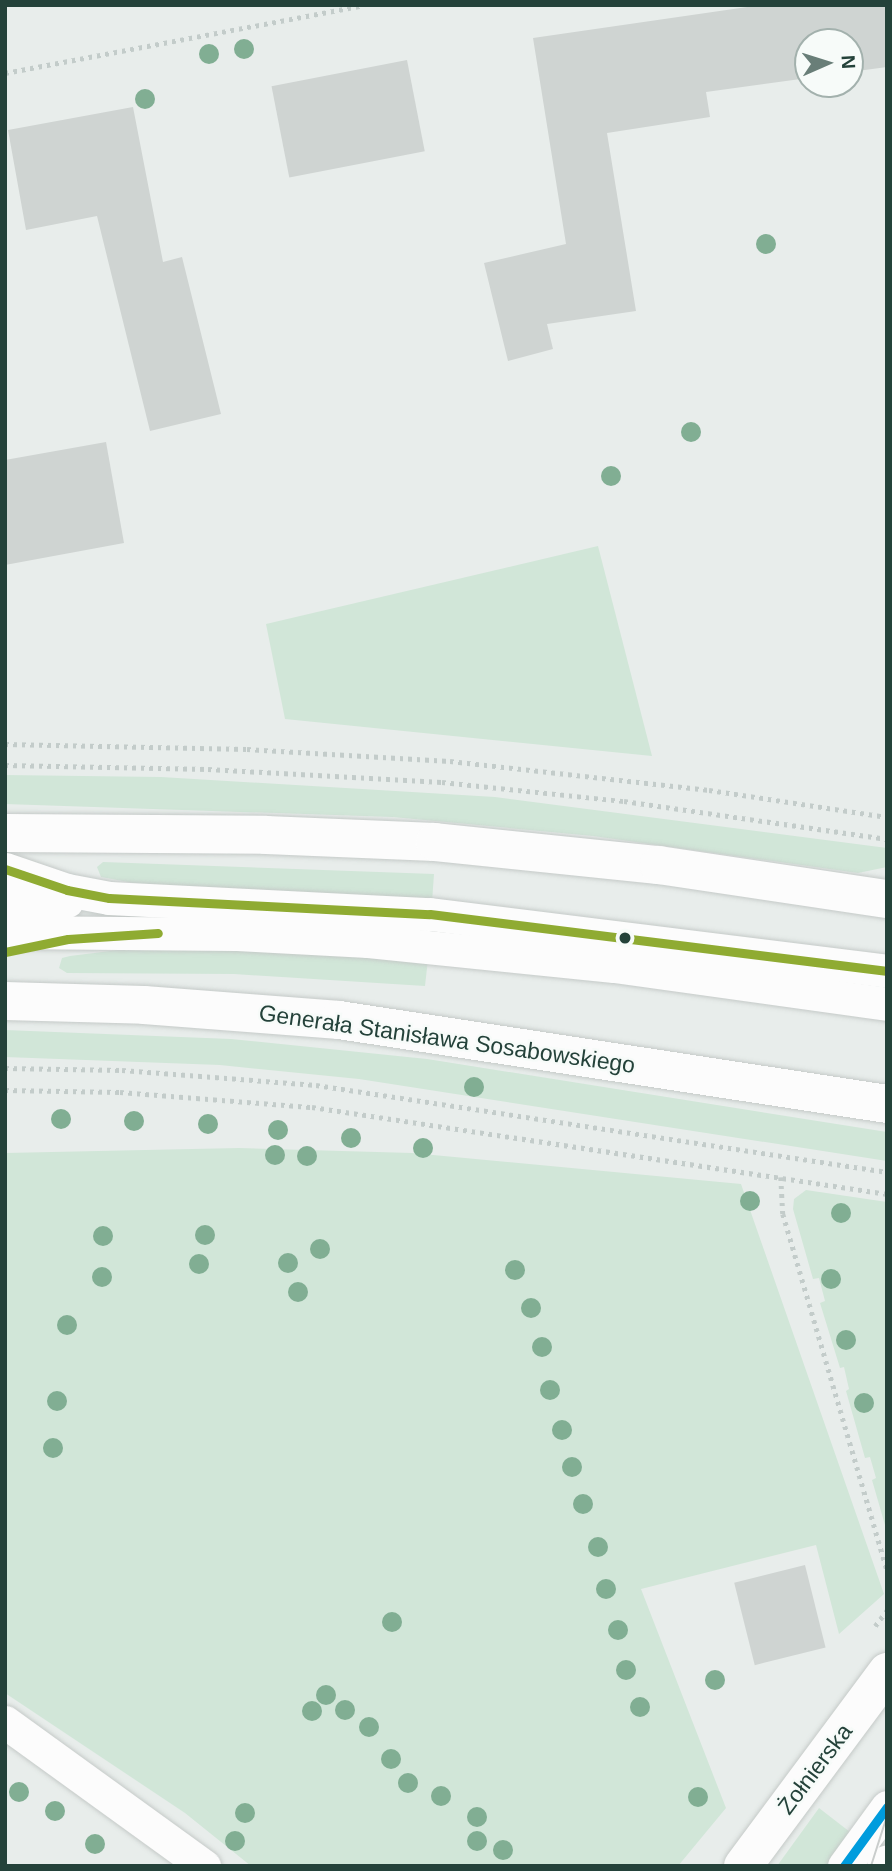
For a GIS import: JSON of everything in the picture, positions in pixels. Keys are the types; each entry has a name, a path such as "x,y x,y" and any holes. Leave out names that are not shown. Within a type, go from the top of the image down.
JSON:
{"main road":[{"path":"5,833 266,835 435,842 659,864 887,899"},
{"name":"Generała Stanisława Sosabowskiego","path":"5,1001 144,1005 351,1021 887,1104"},
{"name":"Żołnierska","path":"743,1866 887,1672"}],"lane":[{"path":"5,869 90,895 430,914 887,971"},
{"path":"5,901 168,901"},
{"path":"5,932 325,938 468,950 887,1004"},
{"path":"5,952 68,939 149,933"},
{"path":"5,1722 204,1866"},
{"path":"844,1866 887,1807"},
{"path":"883,1866 887,1861"}],"path":[{"path":"5,73 365,5"},
{"path":"5,744 235,748 450,761 709,790 887,817"},
{"path":"5,765 208,769 442,782 638,802 887,839"},
{"path":"5,1068 148,1072 316,1085 887,1172"},
{"path":"5,1090 173,1095 312,1107 887,1194"},
{"path":"782,1177 783,1214 887,1569"}],"green space":[{"path":"598,546 652,756 285,719 266,624"},
{"path":"5,775 161,777 495,797 887,848 887,867 858,873 593,836 393,817 5,804"},
{"path":"103,862 434,874 432,902 150,886 101,877 97,867"},
{"path":"150,946 428,959 425,986 234,974 67,973 59,968 62,958 70,956"},
{"path":"5,1030 231,1039 427,1059 887,1132 887,1161 359,1079 220,1065 5,1057"},
{"path":"239,1148 412,1153 741,1184 884,1594 839,1634 816,1545 641,1589 726,1808 678,1866 251,1866 185,1813 5,1693 5,1153"},
{"path":"806,1190 887,1202 887,1532 872,1480 876,1478 870,1457 865,1458 846,1391 849,1389 844,1367 840,1368 820,1303 825,1301 819,1278 813,1279 793,1209 794,1199"},
{"path":"819,1808 850,1832 827,1866 777,1866"}],"building":[{"path":"761,5 887,5 887,67 864,70 864,28 794,28 794,80 706,92 710,117 607,133 636,311 547,324 553,349 508,361 484,263 566,244 533,38"},
{"path":"407,60 425,151 289,178 272,86"},
{"path":"133,107 163,262 182,257 221,414 150,431 97,216 26,230 8,130"},
{"path":"106,442 124,543 5,565 5,460"},
{"path":"805,1565 826,1647 755,1665 734,1583"}],"tram line":[{"path":"871,1866 887,1816"}],"transit line":[{"path":"5,869 67,890 109,898 430,914 887,971"},
{"path":"5,952 68,939 158,933"},
{"path":"844,1866 887,1807"}]}
